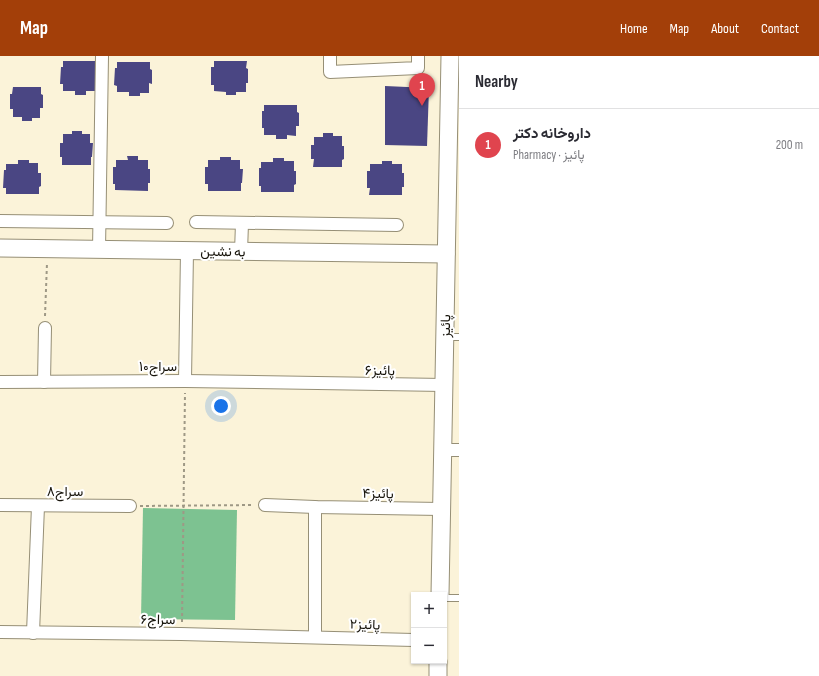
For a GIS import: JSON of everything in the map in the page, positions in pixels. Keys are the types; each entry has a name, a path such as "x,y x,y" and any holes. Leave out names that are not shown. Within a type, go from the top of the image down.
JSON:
{"street":[{"path":"99,250 102,56"},
{"path":"330,56 330,72 418,68 418,56"},
{"name":"پائیز","path":"440,592 441,509 451,450 444,385 452,337 446,254 454,96 450,56"},
{"path":"0,221 167,223"},
{"path":"196,222 397,225"},
{"path":"241,252 242,223"},
{"name":"به نشین","path":"0,248 48,250 446,254"},
{"path":"185,381 186,251"},
{"path":"44,382 45,328"},
{"name":"سراج۱۰","path":"0,382 185,381 316,384"},
{"name":"پائیز۶","path":"316,384 444,385"},
{"name":"سراج۸","path":"0,505 130,506"},
{"name":"پائیز۴","path":"265,505 441,509"},
{"path":"33,633 38,506"},
{"path":"315,507 315,637"},
{"name":"سراج۶","path":"0,632 315,637"},
{"name":"پائیز۲","path":"315,637 411,640"},
{"path":"438,664 438,676"}],"lane":[{"path":"447,598 459,598"}],"path":[{"path":"45,328 48,250"},
{"path":"181,634 185,381"},
{"path":"130,506 265,505"}],"green space":[{"path":"143,508 237,510 235,620 141,619"}],"building":[{"path":"63,61 96,61 97,82 95,82 95,91 86,91 86,95 75,95 75,91 63,91 63,84 60,84 61,67 63,67"},
{"path":"214,61 247,61 246,68 248,69 248,83 246,83 246,92 236,92 236,95 226,95 226,92 214,91 214,85 211,85 211,67 214,67"},
{"path":"117,62 150,62 150,69 152,70 152,84 149,83 149,93 140,93 140,96 129,96 129,92 117,92 117,86 114,85 115,68 117,68"},
{"path":"385,86 429,88 427,146 385,145"},
{"path":"13,87 41,87 41,94 43,95 43,108 40,108 40,118 32,118 32,121 22,121 22,117 13,117 13,109 10,109 10,94 12,94"},
{"path":"264,105 297,105 297,112 299,113 299,126 296,126 296,136 287,135 287,139 276,139 276,135 264,135 264,128 262,128 262,111 264,111"},
{"path":"72,131 82,131 82,134 90,134 90,143 93,143 91,165 62,165 62,157 60,157 60,143 63,143 63,134 72,134"},
{"path":"323,133 333,133 333,136 342,136 344,159 342,160 342,167 313,167 314,159 311,159 311,145 314,145 314,137 323,137"},
{"path":"127,156 138,156 138,160 148,160 148,169 150,169 150,183 148,183 148,191 115,190 115,184 113,184 113,167 116,167 116,160 128,160"},
{"path":"220,157 231,157 231,160 240,160 240,169 243,169 241,191 208,191 208,184 205,184 205,167 208,167 208,160 220,160"},
{"path":"273,158 284,158 284,161 294,161 296,184 294,185 294,192 261,192 261,186 259,186 259,168 261,168 261,162 273,162"},
{"path":"18,160 29,160 29,163 38,163 38,173 41,173 41,186 39,187 39,194 6,194 6,188 3,188 4,170 6,170 6,164 18,164"},
{"path":"382,161 392,161 392,164 402,164 402,173 404,173 404,187 402,187 402,195 369,195 370,188 367,188 367,171 370,171 370,164 382,164"}],"place":[{"name":"داروخانه دکتر","path":"422,106"}]}
